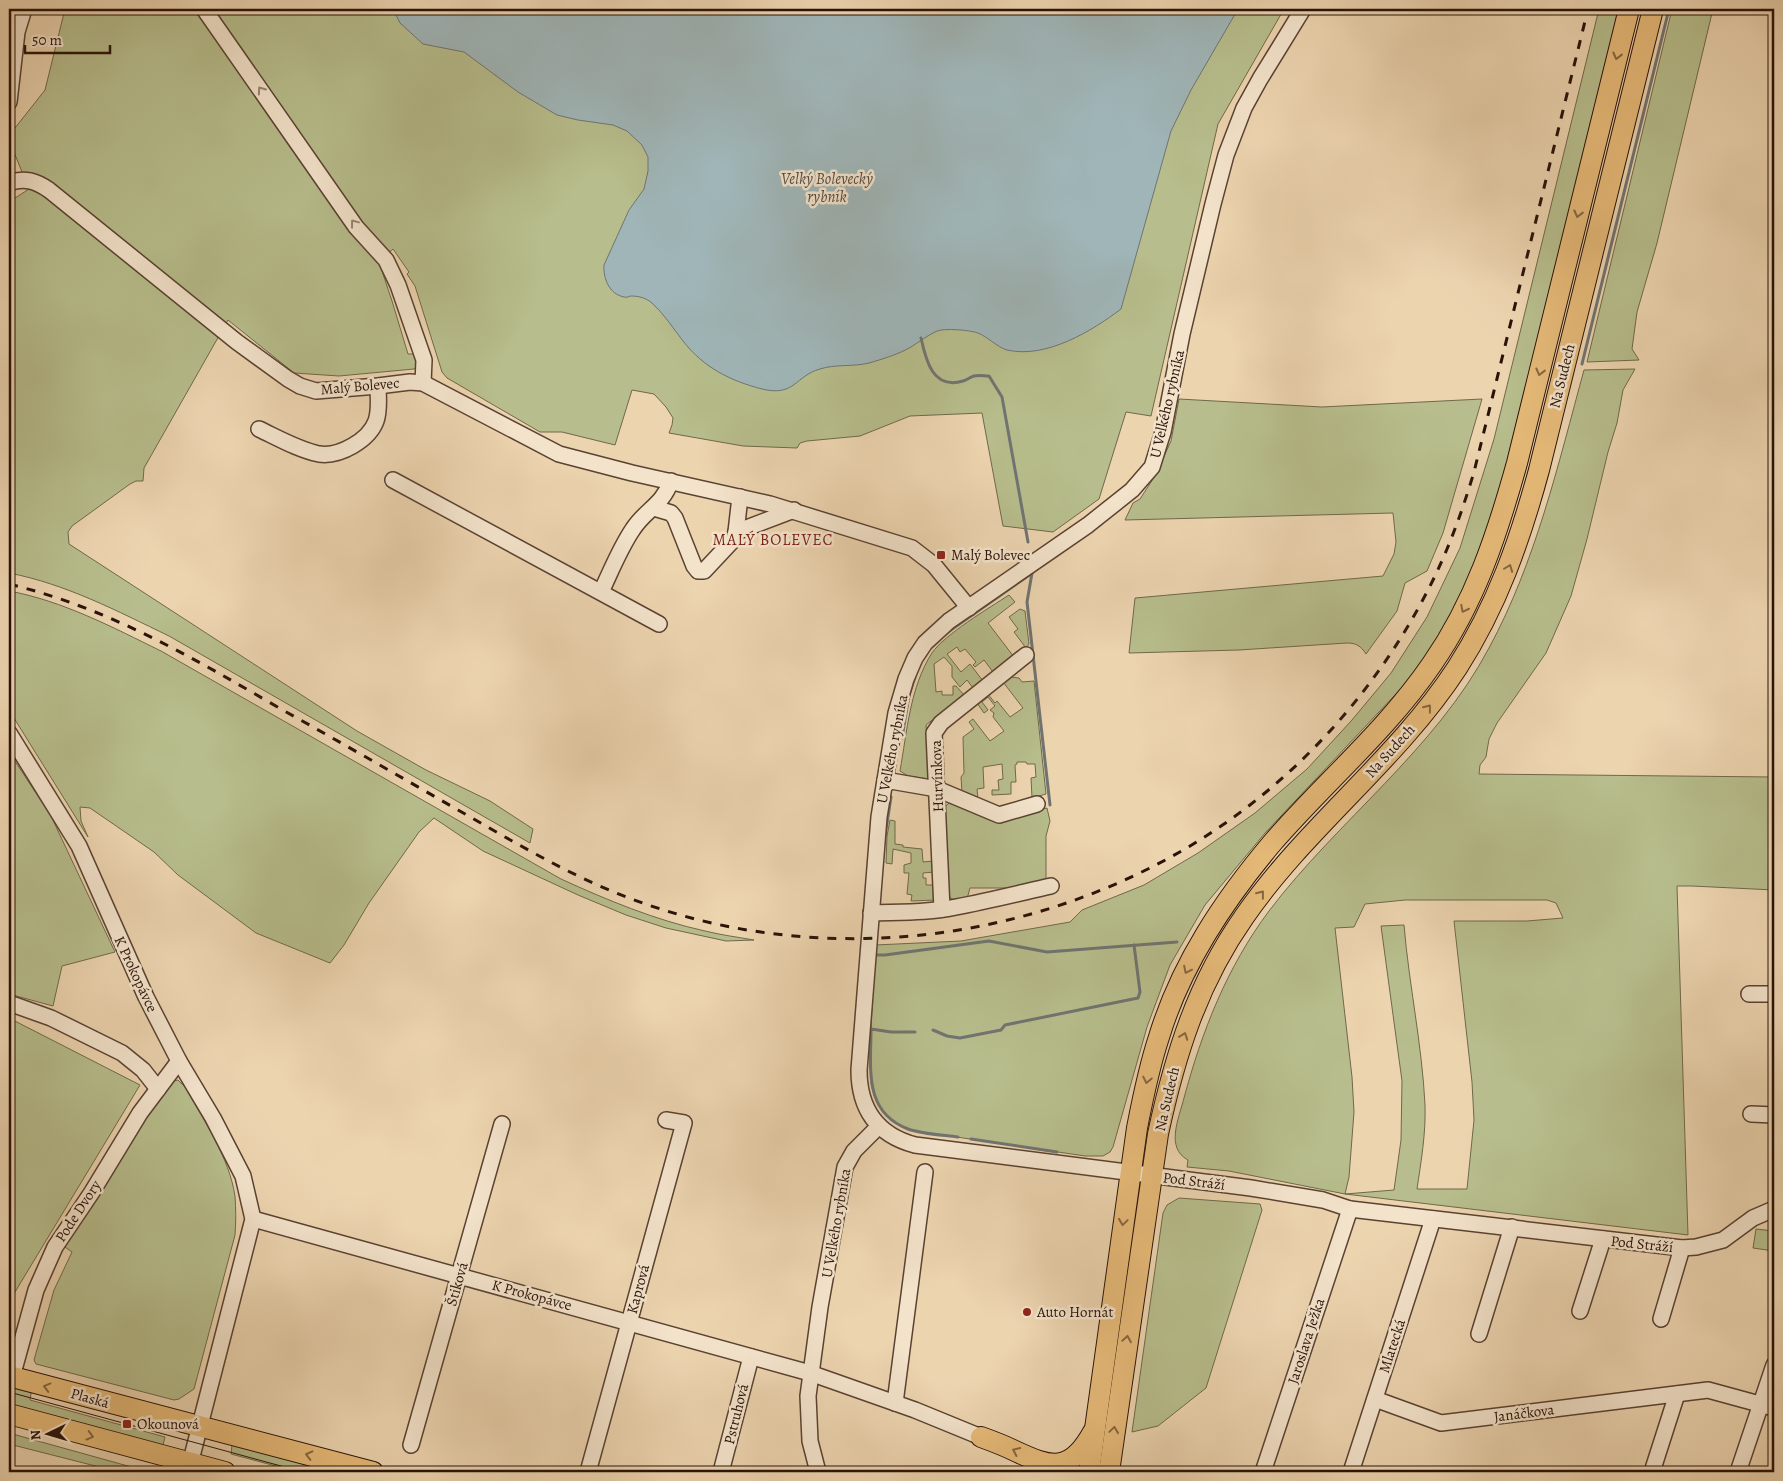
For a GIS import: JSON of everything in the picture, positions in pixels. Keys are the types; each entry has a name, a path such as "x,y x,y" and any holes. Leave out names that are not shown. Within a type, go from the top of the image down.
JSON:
{"main road":[{"name":"Na Sudech","path":"1089,1472 1130,1173 1145,1091 1159,1036 1172,1001 1202,939 1226,903 1274,842 1376,733 1415,688 1448,639 1479,579 1496,535 1517,463 1629,9"},
{"name":"Na Sudech","path":"1109,1472 1151,1176 1160,1125 1180,1045 1196,1003 1224,948 1244,916 1294,855 1396,746 1427,709 1470,647 1505,578 1518,542 1539,470 1652,9"},
{"name":"Plaská","path":"10,1376 373,1472"},
{"path":"9,1414 189,1467 225,1472"},
{"path":"981,1437 1036,1461 1052,1464 1067,1461 1079,1453 1096,1426"}],"street":[{"path":"9,102 17,32 24,9"},
{"path":"204,9 356,227 386,260 398,285 424,360 423,382 559,454 794,510 912,548 934,565 969,608"},
{"name":"U Velkého rybníka","path":"818,1472 810,1441 808,1420 810,1373 845,1167 854,1151 879,1126 866,1109 862,1099 859,1080 879,817 896,713 906,679 915,658 931,637 949,621 1088,525 1132,490 1152,467 1163,432 1182,334 1212,204 1229,147 1244,108 1260,78 1303,9"},
{"name":"Malý Bolevec","path":"9,183 24,180 33,181 49,190 237,342 294,383 316,391 423,382"},
{"path":"259,429 319,454 329,454 345,449 370,432 376,421 379,409 378,386"},
{"path":"393,480 659,624"},
{"path":"601,592 633,528 654,508 667,492 671,481"},
{"path":"654,508 671,513 675,518 694,566 698,571 704,571 734,539 740,496"},
{"path":"736,532 794,510"},
{"name":"Hurvínkova","path":"942,909 934,733 937,728 1026,655"},
{"name":"K Prokopávce","path":"9,733 79,846 146,997 243,1176 253,1219 200,1427"},
{"path":"885,780 937,789 999,815 1036,804"},
{"path":"871,913 955,908 1051,886"},
{"path":"1749,994 1774,994"},
{"path":"9,1003 51,1018 122,1053 143,1070 158,1089"},
{"name":"Pode Dvory","path":"10,1376 36,1290 54,1247 158,1089 179,1061"},
{"path":"1751,1114 1774,1115"},
{"name":"Kaprová","path":"588,1472 684,1123 666,1120"},
{"name":"Štiková","path":"411,1445 502,1124"},
{"name":"Pod Stráží","path":"879,1126 893,1137 915,1145 1286,1194 1323,1200 1350,1209 1682,1248 1696,1247 1723,1240 1752,1218 1774,1209"},
{"path":"895,1403 925,1172"},
{"name":"Jaroslava Ježka","path":"1263,1472 1350,1209"},
{"name":"K Prokopávce","path":"253,1219 810,1373"},
{"name":"Mlatecká","path":"1351,1472 1434,1219"},
{"path":"1479,1334 1512,1227"},
{"name":"Pod Stráží","path":"1580,1311 1602,1240"},
{"name":"Pod Stráží","path":"1661,1319 1682,1248"},
{"name":"Pstruhová","path":"721,1472 751,1357"},
{"path":"1738,1472 1768,1406 1774,1365"},
{"path":"810,1373 895,1403 981,1437"},
{"name":"Janáčkova","path":"1375,1399 1441,1423 1708,1390 1768,1406"},
{"path":"1652,1472 1677,1394"},
{"path":"189,1467 200,1427"}],"green space":[{"path":"65,9 1284,9 1218,124 1151,416 1126,412 1099,499 1053,532 1003,526 982,413 910,416 860,436 807,441 800,443 797,448 743,446 669,433 673,418 666,407 654,394 632,390 615,445 562,432 540,432 447,378 442,372 415,286 407,274 409,272 393,249 379,262 408,354 417,354 417,367 414,369 339,376 294,373 228,320 144,468 143,481 136,481 130,484 72,526 68,532 69,544 357,731 426,770 490,801 533,829 530,843 169,636 71,591 9,573 9,202 29,189 11,145 11,133 45,90"},
{"path":"1599,9 1620,9 1515,433 1491,520 1473,568 1457,606 1435,643 1410,679 1265,833 1205,905 1170,965 1147,1027 1110,1152 1103,1156 1085,1156 909,1130 892,1121 879,1106 871,1084 871,1029 875,945 961,941 1070,922 1082,910 1144,885 1198,853 1255,813 1307,769 1352,720 1391,673 1427,617 1460,548 1494,439"},
{"path":"1672,9 1713,9 1657,243 1637,312 1632,349 1639,360 1587,362"},
{"path":"1635,369 1623,390 1617,423 1571,596 1546,653 1497,723 1489,739 1486,757 1480,765 1479,774 1774,777 1774,890 1677,886 1688,1235 1345,1194 1229,1171 1187,1167 1188,1160 1181,1155 1175,1140 1177,1123 1199,1048 1228,977 1254,932 1269,911 1296,878 1385,784 1442,719 1467,685 1489,648 1506,615 1533,547 1555,477 1584,370","holes":["1405,900 1547,900 1556,903 1563,918 1527,921 1454,921 1472,1082 1474,1120 1467,1189 1417,1189 1422,1158 1425,1105 1404,925 1381,926 1402,1081 1401,1140 1394,1190 1345,1194 1349,1177 1354,1112 1352,1077 1335,928 1354,927 1365,904"]},
{"path":"1179,399 1322,407 1482,399 1443,533 1427,571 1405,583 1397,611 1366,654 1358,646 1347,643 1239,650 1129,653 1135,598 1383,576 1394,554 1396,542 1393,513 1125,520 1133,503 1140,499 1155,476 1171,441"},
{"path":"9,591 29,595 68,608 161,651 561,879 614,902 668,921 754,940 726,941 666,928 626,915 483,851 434,818 419,832 330,963 256,933 178,875 154,852 90,808 80,807 81,821 88,837 9,710"},
{"path":"1009,595 1015,602 988,623 1014,657 993,672 984,660 975,667 973,665 976,662 965,649 960,652 957,647 947,654 961,672 970,664 983,681 973,688 967,680 960,687 952,677 952,666 944,657 934,664 936,692 942,691 942,695 953,695 953,686 956,686 964,695 926,725 929,779 908,776 900,771 910,710 919,680 932,653 946,638"},
{"path":"1020,609 1025,611 1029,644 1026,648 1014,632 1018,629 1009,617"},
{"path":"1011,677 1019,678 1022,682 1034,681 1046,794 1032,798 1031,778 1036,777 1035,764 1017,762 1015,765 1016,782 1011,782 1011,794 992,795 992,790 999,790 998,780 1003,779 1002,764 983,767 984,788 977,789 978,799 962,792 961,777 964,773 963,737 974,729 969,722 973,719 990,741 1004,731 993,717 994,713 990,710 995,706 988,697 982,702 988,710 984,713 977,703 988,694 995,703 997,701 1010,717 1023,708 1003,682"},
{"path":"9,752 51,816 115,952 62,966 53,1006 9,994"},
{"path":"950,802 997,822 1047,808 1050,821 1046,836 1046,885 1036,888 970,888 967,899 956,901 949,897 944,808"},
{"path":"890,820 895,821 895,844 922,849 923,862 933,861 934,872 923,873 923,878 926,878 926,885 935,885 936,900 911,901 912,895 907,894 909,873 904,873 904,865 911,863 911,853 893,849 892,864 886,863 887,836"},
{"path":"9,1018 140,1085 9,1302"},
{"path":"178,1080 185,1087 222,1153 235,1196 236,1220 235,1235 194,1389 179,1399 174,1400 36,1364 34,1360 54,1290 72,1252 62,1245 169,1082"},
{"path":"1179,1198 1260,1204 1262,1210 1206,1388 1158,1426 1132,1432 1163,1213 1167,1205"},
{"path":"1756,1229 1774,1231 1774,1251 1753,1248"},
{"path":"9,1382 32,1388 30,1400 165,1437 162,1449 9,1406"},
{"path":"9,1433 147,1472 119,1472 9,1444"},
{"path":"232,1445 349,1472 298,1472 231,1454"}],"water":[{"name":"Velký Bolevecký rybník","path":"393,9 1238,9 1191,90 1171,131 1121,309 1082,334 1053,347 1022,352 1007,350 978,333 941,330 930,334 906,350 891,356 869,363 820,369 805,376 788,388 773,391 740,382 709,366 691,350 652,303 640,297 625,297 614,293 608,285 604,265 629,210 644,189 648,171 648,157 642,145 627,131 613,125 557,115 518,92 464,52 423,44 400,23"}],"waterway":[{"path":"1582,364 1669,9"},
{"path":"921,338 925,356 933,372 938,377 953,383 974,376 989,376 1002,397 1028,542"},
{"path":"1032,573 1027,602 1050,805"},
{"path":"945,634 1032,573"},
{"path":"902,738 909,695 915,677"},
{"path":"885,836 891,797"},
{"path":"874,955 989,941 1047,952 1177,942"},
{"path":"933,1030 947,1036 960,1038 1001,1030 1005,1025 1138,998 1140,992 1134,945"},
{"path":"915,1032 891,1032 871,1029 871,1073 877,1100 883,1112 893,1121 908,1129 958,1137"},
{"path":"971,1139 1057,1152"}],"tram line":[{"path":"9,1392 303,1472"}],"railway":[{"path":"9,584 46,594 82,607 150,636 554,864 614,892 682,916 752,931 824,938 895,937 966,929 1036,913 1104,889 1169,858 1210,833 1249,806 1285,775 1320,742 1351,707 1380,669 1406,629 1429,588 1454,531 1474,472 1588,9"}],"place":[{"name":"Malý Bolevec","path":"941,555"},
{"name":"Auto Hornát","path":"1027,1312"},
{"name":"Okounová","path":"127,1424"}],"district":[{"name":"MALÝ BOLEVEC","path":"773,540"}]}
